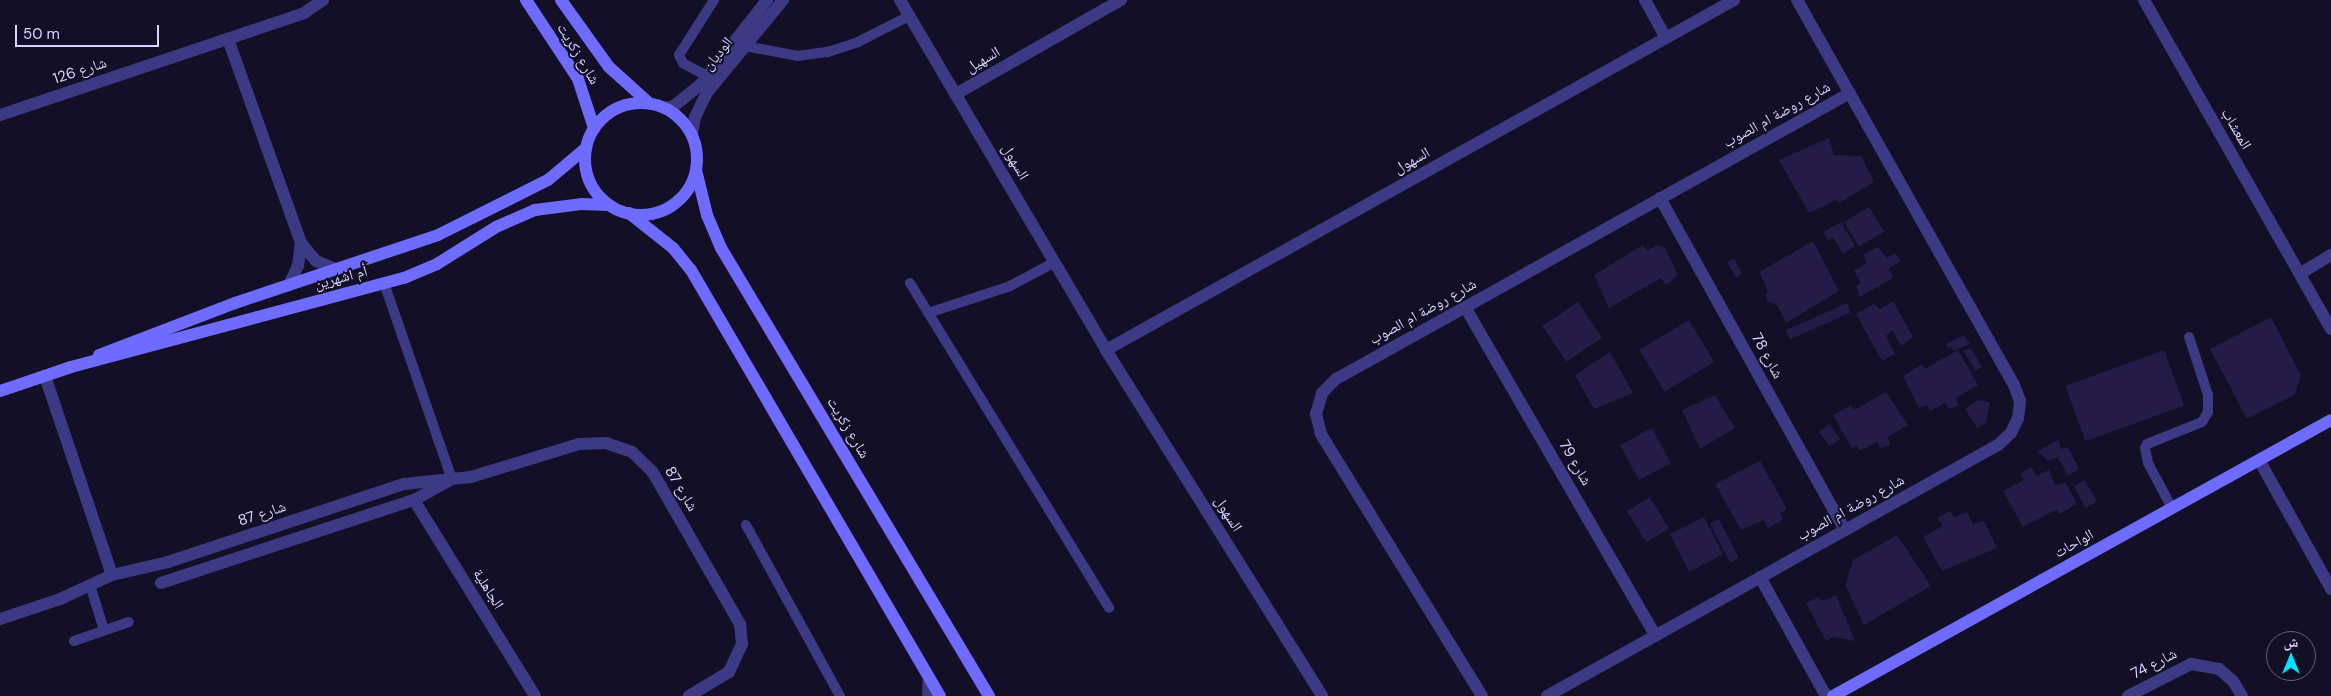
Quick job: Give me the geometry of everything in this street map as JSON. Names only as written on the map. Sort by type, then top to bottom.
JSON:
[{"type":"street","name":"شارع 126","points":[[0,115],[304,13],[323,0]]},
{"type":"street","name":"شارع زكريت","points":[[526,0],[578,79],[594,128]]},
{"type":"street","name":"شارع زكريت","points":[[561,0],[609,67],[648,103]]},
{"type":"street","name":"الوديان","points":[[665,108],[684,100],[707,76],[767,0]]},
{"type":"street","name":"الوديان","points":[[692,134],[695,117],[706,94],[782,0]]},
{"type":"street","name":"السهيل","points":[[900,0],[956,94],[1122,0]]},
{"type":"street","points":[[1646,0],[1666,38]]},
{"type":"street","name":"السهول","points":[[1106,350],[1734,0]]},
{"type":"street","name":"شارع روضة ام الصوب","points":[[1547,696],[1998,445],[2011,433],[2020,410],[2014,384],[1797,0]]},
{"type":"street","name":"المعشاب","points":[[2144,0],[2331,330]]},
{"type":"street","points":[[228,39],[301,243],[316,261],[336,269]]},
{"type":"street","name":"شارع روضة ام الصوب","points":[[1482,696],[1321,434],[1316,414],[1322,393],[1336,379],[1850,93]]},
{"type":"street","name":"السهول","points":[[956,94],[1106,350],[1322,696]]},
{"type":"street","points":[[648,103],[665,108],[676,115],[692,134],[696,152],[696,170],[683,196],[672,205],[644,214],[630,213],[609,205],[589,180],[586,148],[594,128],[618,108],[648,103]]},
{"type":"street","name":"أم اشهرين","points":[[0,391],[71,367],[152,333],[288,285],[404,248],[488,212],[548,180],[586,148]]},
{"type":"street","name":"شارع زكريت","points":[[696,170],[707,216],[721,248],[989,696]]},
{"type":"street","name":"شارع 78","points":[[1660,198],[1845,530]]},
{"type":"street","name":"أم اشهرين","points":[[71,367],[384,284],[437,264],[496,227],[535,210],[581,204],[609,205]]},
{"type":"street","points":[[488,212],[496,227]]},
{"type":"street","points":[[630,213],[673,248],[691,270],[940,696]]},
{"type":"street","points":[[288,285],[298,266],[301,243]]},
{"type":"street","points":[[2300,273],[2331,255]]},
{"type":"street","name":"شارع 79","points":[[1465,307],[1656,636]]},
{"type":"street","points":[[45,376],[112,574]]},
{"type":"street","name":"الواحات","points":[[1833,696],[2331,420]]},
{"type":"street","name":"شارع 87","points":[[0,619],[60,599],[112,574],[168,562],[404,484],[490,473],[592,442],[619,446],[642,460],[652,471],[740,624],[742,644],[728,672],[689,696]]},
{"type":"street","points":[[2259,460],[2331,589]]},
{"type":"street","name":"شارع 87","points":[[161,583],[414,500],[452,479]]},
{"type":"street","name":"الجاهلية","points":[[414,500],[535,696]]},
{"type":"street","points":[[1760,577],[1826,696]]},
{"type":"street","name":"شارع 74","points":[[2128,696],[2191,664],[2218,669],[2233,681],[2242,696]]},
{"type":"street","points":[[928,696],[929,678]]},
{"type":"lane","points":[[707,76],[684,63],[679,55],[714,0]]},
{"type":"lane","points":[[745,46],[798,56],[828,52],[858,42],[909,16]]},
{"type":"lane","points":[[928,313],[1010,286],[1055,262]]},
{"type":"lane","points":[[384,284],[452,479]]},
{"type":"lane","points":[[910,284],[1109,608]]},
{"type":"lane","points":[[2172,508],[2148,463],[2145,448],[2147,444],[2202,422],[2208,412],[2208,395],[2188,337]]},
{"type":"lane","points":[[746,525],[840,696]]},
{"type":"lane","points":[[90,585],[104,630]]},
{"type":"lane","points":[[74,641],[129,622]]},
{"type":"building","points":[[1829,138],[1834,155],[1861,156],[1874,182],[1839,203],[1836,200],[1809,213],[1779,160]]},
{"type":"building","points":[[1869,207],[1884,232],[1859,247],[1844,222]]},
{"type":"building","points":[[1841,222],[1855,246],[1843,254],[1833,237],[1828,241],[1823,232]]},
{"type":"building","points":[[1813,241],[1839,291],[1786,323],[1777,305],[1767,301],[1765,295],[1768,291],[1759,272]]},
{"type":"building","points":[[1643,245],[1647,251],[1657,245],[1665,248],[1678,275],[1666,285],[1661,278],[1609,308],[1594,275]]},
{"type":"building","points":[[1878,247],[1887,258],[1895,253],[1901,261],[1889,268],[1893,278],[1860,297],[1856,286],[1861,283],[1854,271],[1867,263],[1863,255]]},
{"type":"building","points":[[1734,258],[1742,274],[1736,278],[1727,262]]},
{"type":"building","points":[[1893,301],[1913,337],[1901,346],[1892,330],[1886,336],[1895,354],[1882,361],[1856,314],[1874,304],[1880,309]]},
{"type":"building","points":[[1578,302],[1602,338],[1566,362],[1542,326]]},
{"type":"building","points":[[1847,303],[1851,312],[1790,339],[1786,330]]},
{"type":"building","points":[[2271,317],[2301,376],[2294,395],[2247,419],[2210,349]]},
{"type":"building","points":[[1689,320],[1714,362],[1665,392],[1639,350]]},
{"type":"building","points":[[1964,335],[1970,344],[1954,351],[1951,347],[1948,348],[1946,344]]},
{"type":"building","points":[[1971,348],[1982,367],[1976,371],[1963,351]]},
{"type":"building","points":[[1958,350],[1978,385],[1956,398],[1959,405],[1949,409],[1946,403],[1930,411],[1927,405],[1919,408],[1903,376],[1922,364],[1925,369]]},
{"type":"building","points":[[2164,350],[2184,405],[2086,441],[2065,386]]},
{"type":"building","points":[[1610,352],[1633,393],[1594,409],[1575,375]]},
{"type":"building","points":[[1886,392],[1908,425],[1887,437],[1891,444],[1880,449],[1877,442],[1859,451],[1857,445],[1852,449],[1833,415],[1851,405],[1854,410]]},
{"type":"building","points":[[1715,395],[1735,428],[1700,449],[1682,410]]},
{"type":"building","points":[[1977,400],[1990,402],[1986,423],[1977,428],[1965,409]]},
{"type":"building","points":[[1830,424],[1840,439],[1829,446],[1819,431]]},
{"type":"building","points":[[1652,428],[1671,463],[1639,480],[1620,445]]},
{"type":"building","points":[[2058,440],[2061,449],[2068,447],[2079,469],[2068,476],[2058,457],[2048,461],[2038,451]]},
{"type":"building","points":[[1760,461],[1787,509],[1780,513],[1783,520],[1768,528],[1764,520],[1741,530],[1715,484]]},
{"type":"building","points":[[2031,467],[2037,476],[2049,470],[2055,485],[2066,483],[2077,504],[2060,514],[2057,509],[2023,527],[2003,491],[2024,480],[2020,474]]},
{"type":"building","points":[[2085,480],[2097,502],[2086,508],[2074,486]]},
{"type":"building","points":[[1650,497],[1669,529],[1646,543],[1627,511]]},
{"type":"building","points":[[1950,511],[1954,517],[1967,512],[1973,524],[1984,521],[1997,548],[1942,571],[1923,537],[1943,526],[1937,518]]},
{"type":"building","points":[[1704,517],[1723,554],[1689,572],[1670,534]]},
{"type":"building","points":[[1719,519],[1739,558],[1730,563],[1710,524]]},
{"type":"building","points":[[1897,535],[1931,586],[1864,625],[1845,585],[1853,560]]},
{"type":"building","points":[[1836,595],[1855,641],[1833,637],[1826,641],[1806,603],[1819,597],[1822,601]]}]
